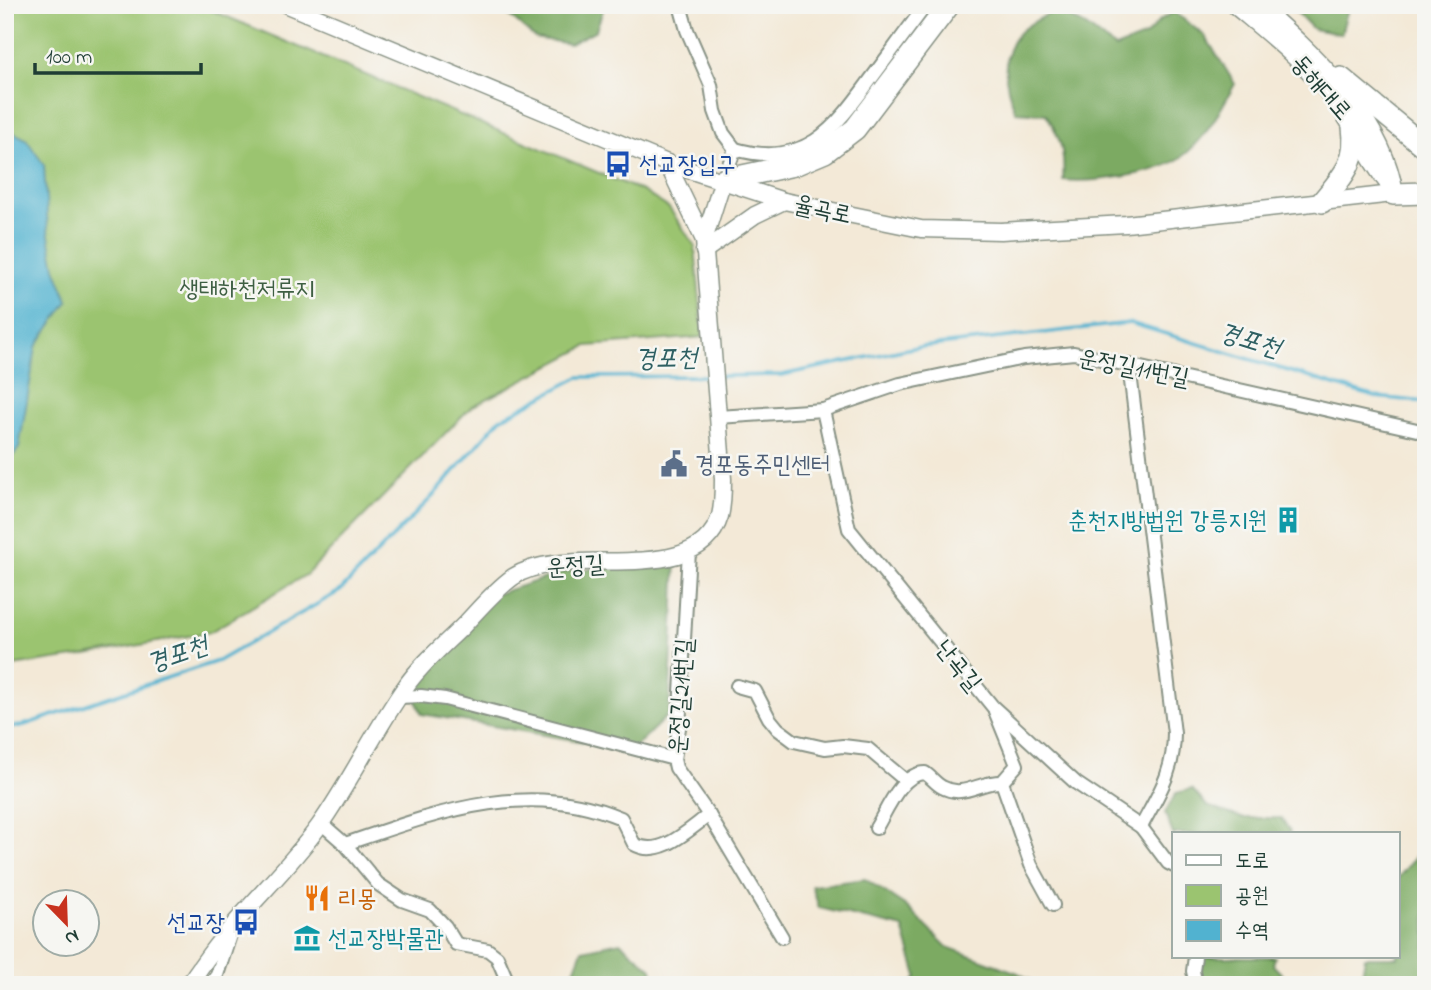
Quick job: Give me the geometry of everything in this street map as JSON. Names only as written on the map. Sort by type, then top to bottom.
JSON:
[{"type":"main road","points":[[723,180],[794,165],[825,152],[855,129],[949,5]]},
{"type":"main road","name":"동해대로","points":[[1238,5],[1330,90],[1353,121],[1392,188]]},
{"type":"main road","name":"동해대로","points":[[1255,5],[1301,47],[1359,115],[1386,161],[1392,188]]},
{"type":"main road","points":[[1301,47],[1426,148]]},
{"type":"main road","points":[[1322,202],[1341,179],[1352,159],[1356,147],[1353,121]]},
{"type":"main road","points":[[1392,188],[1426,193]]},
{"type":"street","name":"율곡로","points":[[287,5],[667,163],[784,201],[921,229],[1001,231],[1126,224],[1322,202],[1392,188]]},
{"type":"street","points":[[680,5],[687,30],[711,85],[715,110],[723,133],[735,149],[756,155],[785,154],[812,143],[841,121],[926,5]]},
{"type":"street","points":[[723,180],[735,149]]},
{"type":"street","points":[[667,163],[704,246],[784,201]]},
{"type":"street","name":"운정길","points":[[188,985],[216,945],[321,823],[407,684],[488,599],[516,575],[543,565],[562,562],[629,562],[671,557],[689,551],[713,531],[720,516],[723,479],[704,246],[723,180]]},
{"type":"street","name":"운정길11번길","points":[[718,413],[823,410],[900,384],[1024,358],[1074,353],[1426,432]]},
{"type":"street","points":[[1129,365],[1174,733],[1174,754],[1168,774],[1142,827]]},
{"type":"street","name":"난곡길","points":[[823,410],[849,529],[993,707],[1076,783],[1142,827],[1172,865]]},
{"type":"street","name":"운정길21번길","points":[[689,551],[680,728],[674,759],[676,768],[709,815],[782,937]]},
{"type":"street","points":[[737,686],[755,691],[769,718],[794,741],[812,747],[856,746],[868,749],[906,781]]},
{"type":"street","points":[[399,697],[445,699],[674,759]]},
{"type":"street","points":[[876,828],[906,781],[919,773],[925,773],[940,787],[956,792],[964,792],[981,783],[1002,782],[1017,765],[993,707]]},
{"type":"street","points":[[1002,782],[1031,866],[1053,905]]},
{"type":"street","points":[[345,844],[471,804],[549,800],[598,810],[621,818],[634,844],[649,849],[669,843],[709,815]]},
{"type":"street","points":[[321,823],[345,844],[377,884],[402,900],[430,910],[445,926],[456,944],[488,950],[498,957],[509,985]]},
{"type":"street","points":[[210,985],[217,975],[232,928]]},
{"type":"street","points":[[1195,958],[1193,971],[1196,985]]},
{"type":"green space","name":"생태하천저류지","points":[[5,5],[199,5],[642,191],[669,208],[695,246],[703,337],[587,346],[471,407],[307,574],[210,632],[5,667]]},
{"type":"green space","points":[[497,5],[604,7],[596,30],[570,44],[535,38]]},
{"type":"green space","points":[[1290,5],[1349,5],[1341,34],[1313,29]]},
{"type":"green space","points":[[1055,10],[1086,26],[1115,48],[1146,36],[1160,20],[1174,12],[1205,36],[1235,84],[1205,134],[1180,158],[1156,169],[1090,180],[1063,180],[1061,146],[1051,123],[1046,114],[1016,112],[1006,72],[1008,52],[1021,30]]},
{"type":"green space","points":[[676,559],[669,714],[632,750],[422,714],[411,689],[493,595],[564,572]]},
{"type":"green space","points":[[1192,789],[1207,806],[1242,818],[1281,818],[1290,832],[1172,832],[1165,813],[1176,793]]},
{"type":"green space","points":[[1426,844],[1426,985],[1360,985],[1365,958],[1400,958],[1400,876]]},
{"type":"green space","points":[[865,879],[906,906],[947,947],[1018,973],[1039,985],[912,985],[917,976],[903,928],[819,908],[812,886]]},
{"type":"green space","points":[[620,942],[652,969],[655,985],[580,985],[574,971],[582,950]]},
{"type":"green space","points":[[1192,958],[1275,958],[1273,965],[1292,985],[1202,985],[1193,972]]},
{"type":"water","points":[[5,128],[26,139],[44,165],[48,230],[55,268],[68,301],[36,347],[19,448],[5,466]]},
{"type":"waterway","name":"경포천","points":[[719,376],[782,375],[912,348],[1130,323],[1375,397],[1426,402]]},
{"type":"waterway","name":"경포천","points":[[5,727],[21,726],[218,661],[340,591],[431,498],[500,419],[579,377],[711,376]]},
{"type":"place","name":"선교장입구","points":[[618,164]]},
{"type":"place","name":"경포동주민센터","points":[[674,464]]},
{"type":"place","name":"춘천지방법원 강릉지원","points":[[1288,520]]},
{"type":"place","name":"리몽","points":[[317,898]]},
{"type":"place","name":"선교장","points":[[246,922]]},
{"type":"place","name":"선교장박물관","points":[[307,938]]}]
